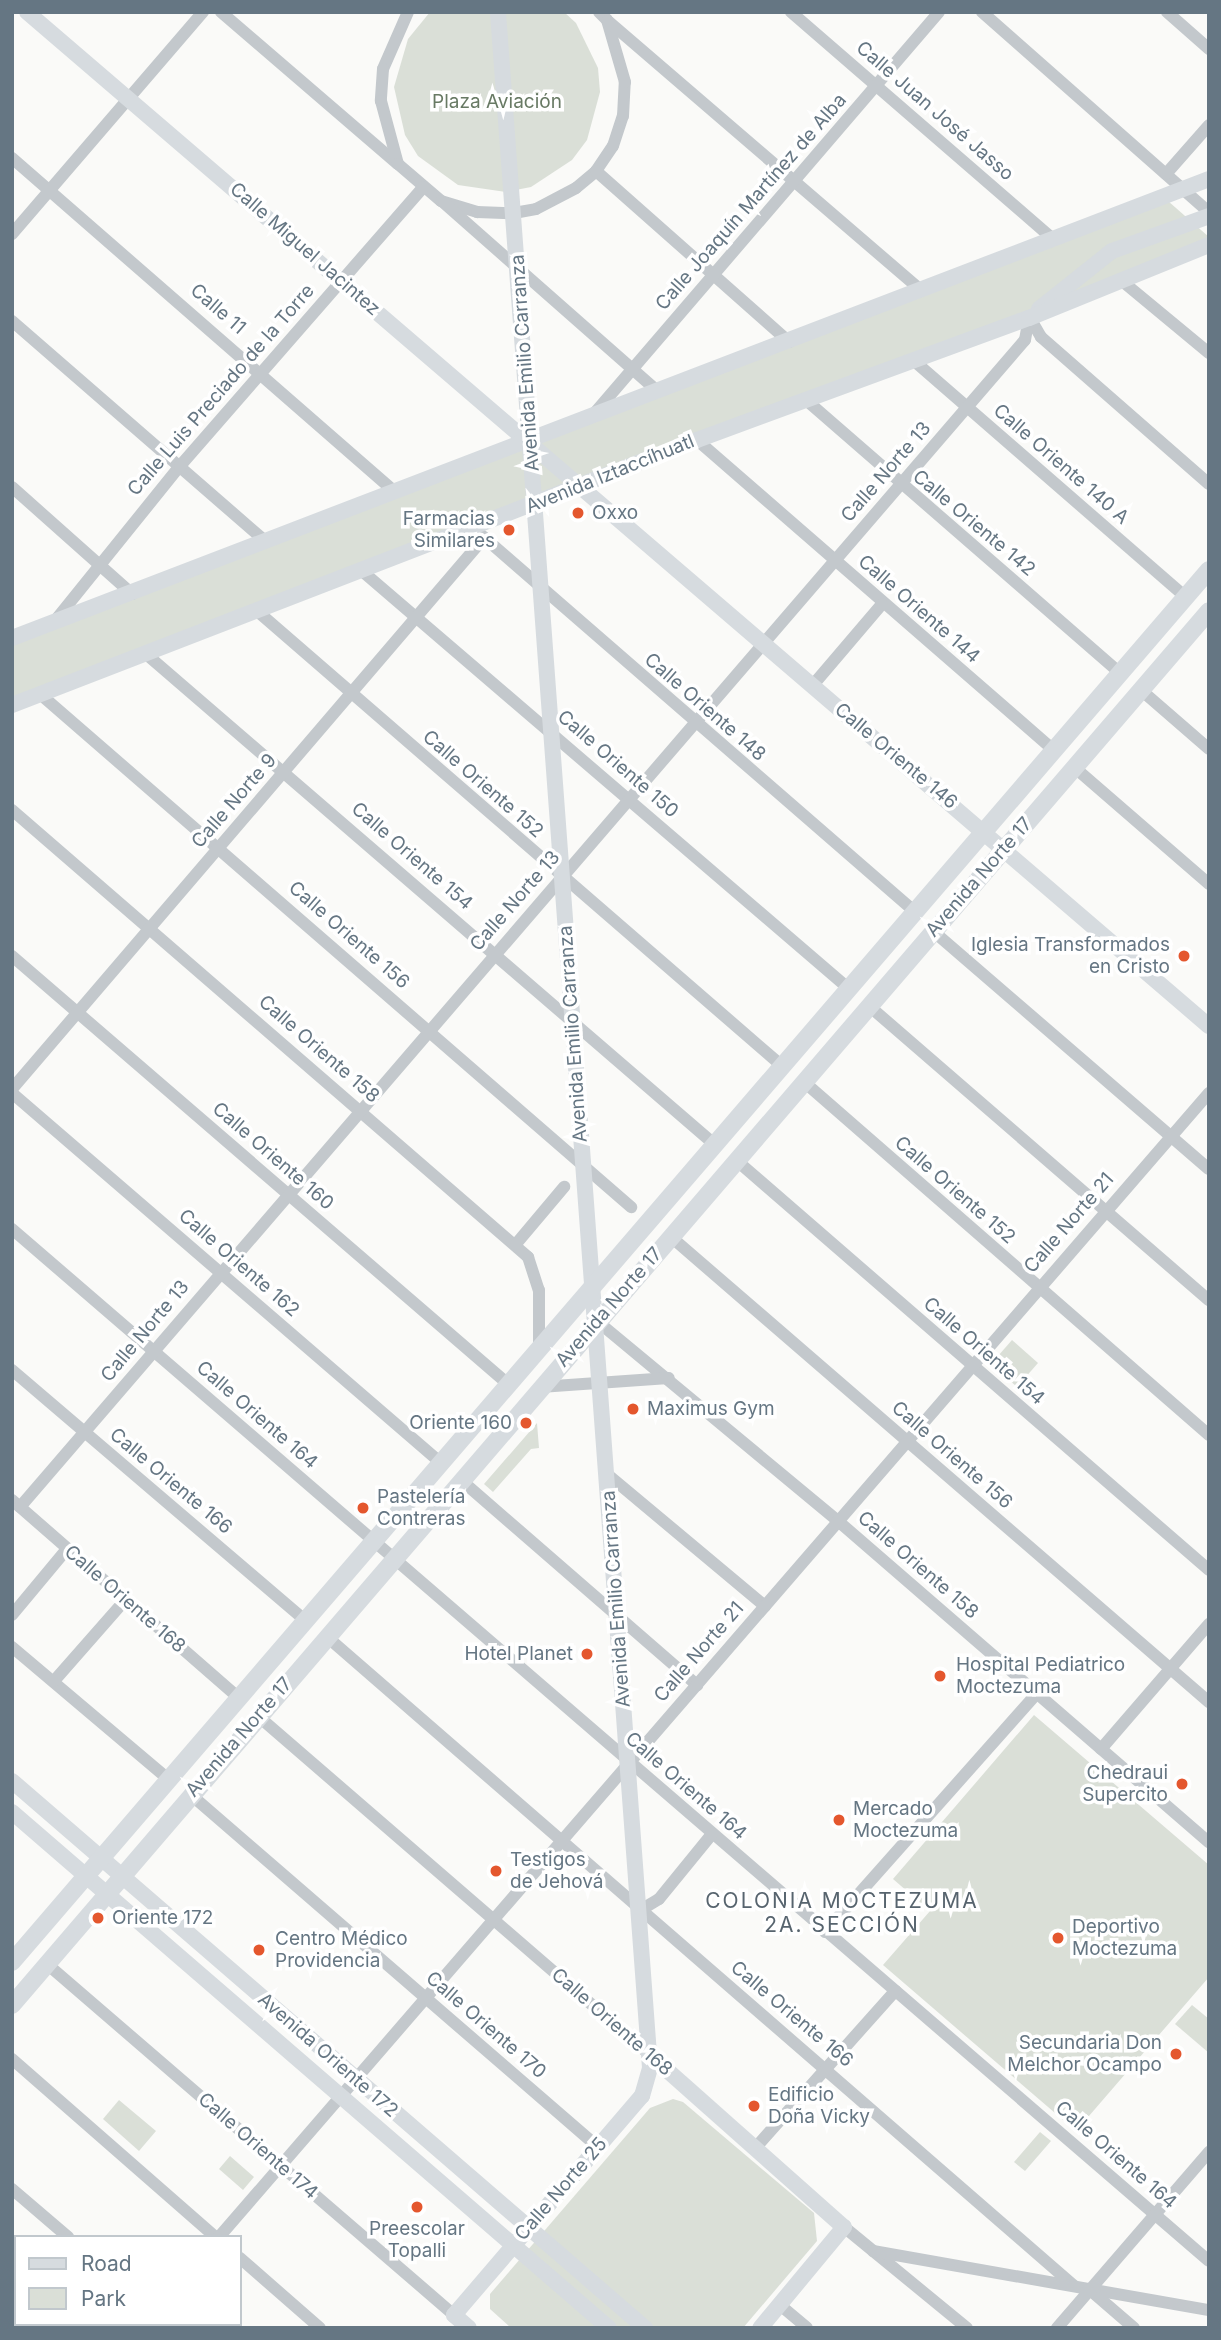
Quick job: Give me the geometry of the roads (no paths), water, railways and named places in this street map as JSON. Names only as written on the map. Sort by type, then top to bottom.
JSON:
[{"type":"main road","name":"Avenida Norte 17","points":[[16,1949],[85,1875],[1209,570]]},
{"type":"main road","name":"Avenida Norte 17","points":[[12,2006],[190,1794],[1208,613]]},
{"type":"street","name":"Calle Miguel Jacintez","points":[[27,12],[583,486]]},
{"type":"street","points":[[12,234],[204,12]]},
{"type":"street","points":[[220,12],[657,391]]},
{"type":"street","points":[[398,164],[381,102],[382,80],[393,38],[408,12]]},
{"type":"street","name":"Avenida Emilio Carranza","points":[[498,12],[650,2055]]},
{"type":"street","name":"Calle Juan José Jasso","points":[[791,12],[1053,239]]},
{"type":"street","name":"Calle Joaquín Martínez de Alba","points":[[591,418],[939,12]]},
{"type":"street","points":[[982,12],[1209,214],[1112,251],[1029,318],[1041,337],[1209,484]]},
{"type":"street","points":[[1167,12],[1209,49]]},
{"type":"street","points":[[441,201],[477,212],[514,214],[557,200],[596,171],[613,146],[623,116],[625,82],[603,16]]},
{"type":"street","points":[[603,16],[921,290]]},
{"type":"street","points":[[1166,174],[1209,125]]},
{"type":"street","name":"Calle 11","points":[[12,158],[261,372],[395,492]]},
{"type":"street","points":[[596,171],[789,342]]},
{"type":"street","points":[[12,638],[1209,179]]},
{"type":"street","name":"Calle Luis Preciado de la Torre","points":[[54,623],[99,563],[180,466],[423,187]]},
{"type":"street","name":"Avenida Iztaccíhuatl","points":[[12,705],[256,610],[362,571],[479,533],[536,504],[697,440],[1029,318],[1209,245]]},
{"type":"street","points":[[1122,281],[1209,353]]},
{"type":"street","name":"Calle Norte 13","points":[[16,1504],[154,1352],[219,1272],[1025,340],[1029,318]]},
{"type":"street","points":[[12,321],[266,542]]},
{"type":"street","name":"Calle Oriente 140 A","points":[[913,360],[1186,597]]},
{"type":"street","name":"Calle Oriente 142","points":[[806,400],[900,486],[1120,673]]},
{"type":"street","name":"Calle Oriente 144","points":[[697,440],[882,604],[1054,750]]},
{"type":"street","name":"Calle Oriente 146","points":[[583,486],[1209,1026]]},
{"type":"street","points":[[12,487],[132,594]]},
{"type":"street","name":"Calle Oriente 148","points":[[479,533],[543,592],[914,911]]},
{"type":"street","name":"Calle Norte 9","points":[[12,1091],[149,928],[417,619],[479,533]]},
{"type":"street","name":"Calle Oriente 150","points":[[362,571],[848,988]]},
{"type":"street","points":[[813,685],[882,604]]},
{"type":"street","name":"Calle Oriente 152","points":[[256,610],[561,878],[782,1066]]},
{"type":"street","name":"Calle Oriente 154","points":[[145,654],[496,953],[714,1144]]},
{"type":"street","points":[[1141,690],[1209,749]]},
{"type":"street","name":"Calle Oriente 156","points":[[40,694],[429,1029],[631,1208]]},
{"type":"street","points":[[1074,767],[1209,884]]},
{"type":"street","name":"Calle Oriente 158","points":[[12,810],[516,1244],[536,1273],[539,1348]]},
{"type":"street","points":[[933,930],[1209,1169]]},
{"type":"street","name":"Calle Oriente 160","points":[[12,956],[508,1384]]},
{"type":"street","points":[[868,1005],[1209,1300]]},
{"type":"street","name":"Calle Oriente 152","points":[[803,1081],[1038,1289],[1209,1435]]},
{"type":"street","name":"Calle Oriente 162","points":[[12,1091],[440,1462]]},
{"type":"street","name":"Calle Norte 21","points":[[219,2235],[358,2080],[628,1762],[1209,1093]]},
{"type":"street","name":"Calle Oriente 154","points":[[736,1160],[1209,1570]]},
{"type":"street","points":[[516,1244],[564,1187]]},
{"type":"street","name":"Calle Oriente 164","points":[[12,1229],[1209,2261]]},
{"type":"street","name":"Calle Oriente 156","points":[[670,1236],[1209,1703]]},
{"type":"street","name":"Calle Oriente 158","points":[[597,1321],[669,1378],[838,1521],[1209,1842]]},
{"type":"street","name":"Calle Oriente 166","points":[[12,1370],[304,1620]]},
{"type":"street","points":[[540,1387],[669,1378]]},
{"type":"street","points":[[607,1474],[765,1606]]},
{"type":"street","points":[[461,1480],[618,1620],[697,1685]]},
{"type":"street","name":"Calle Oriente 168","points":[[16,1504],[238,1697]]},
{"type":"street","points":[[12,1615],[67,1549]]},
{"type":"street","points":[[54,1681],[126,1599]]},
{"type":"street","points":[[1101,1749],[1209,1624]]},
{"type":"street","name":"Calle Oriente 166","points":[[326,1636],[1073,2286]]},
{"type":"street","points":[[12,1647],[167,1778]]},
{"type":"street","points":[[825,1932],[1036,1694]]},
{"type":"street","name":"Calle Oriente 168","points":[[258,1716],[757,2146],[844,2227],[967,2328]]},
{"type":"street","name":"Avenida Oriente 172","points":[[12,1781],[645,2328]]},
{"type":"street","name":"Calle Oriente 170","points":[[190,1794],[598,2147]]},
{"type":"street","name":"Avenida Oriente 172","points":[[12,1812],[609,2328]]},
{"type":"street","points":[[639,1910],[659,1899],[712,1834]]},
{"type":"street","name":"Calle Oriente 174","points":[[47,1964],[470,2328]]},
{"type":"street","points":[[757,2146],[895,1991]]},
{"type":"street","name":"Calle Norte 25","points":[[454,2315],[642,2096],[650,2055]]},
{"type":"street","points":[[12,2059],[215,2235]]},
{"type":"street","points":[[1057,2328],[1209,2152]]},
{"type":"street","points":[[12,2189],[66,2235]]},
{"type":"street","points":[[760,2328],[844,2227]]},
{"type":"street","points":[[873,2251],[1209,2310]]},
{"type":"street","points":[[242,2260],[320,2328]]},
{"type":"street","points":[[1090,2289],[1134,2328]]},
{"type":"street","points":[[779,2305],[807,2328]]},
{"type":"place","name":"Oxxo","points":[[578,513]]},
{"type":"place","name":"Farmacias Similares","points":[[509,530]]},
{"type":"place","name":"Iglesia Transformados en Cristo","points":[[1184,956]]},
{"type":"place","name":"Maximus Gym","points":[[633,1409]]},
{"type":"place","name":"Oriente 160","points":[[526,1423]]},
{"type":"place","name":"Pastelería Contreras","points":[[363,1508]]},
{"type":"place","name":"Hotel Planet","points":[[587,1654]]},
{"type":"place","name":"Hospital Pediatrico Moctezuma","points":[[940,1676]]},
{"type":"place","name":"Chedraui Supercito","points":[[1182,1784]]},
{"type":"place","name":"Mercado Moctezuma","points":[[839,1820]]},
{"type":"place","name":"Testigos de Jehová","points":[[496,1871]]},
{"type":"place","name":"Oriente 172","points":[[98,1918]]},
{"type":"place","name":"Deportivo Moctezuma","points":[[1058,1938]]},
{"type":"place","name":"Centro Médico Providencia","points":[[259,1950]]},
{"type":"place","name":"Secundaria Don Melchor Ocampo","points":[[1176,2054]]},
{"type":"place","name":"Edificio Doña Vicky","points":[[754,2106]]},
{"type":"place","name":"Preescolar Topalli","points":[[417,2207]]},
{"type":"district","name":"COLONIA MOCTEZUMA 2A. SECCIÓN","points":[[842,1913]]},
{"type":"park label","name":"Plaza Aviación","points":[[497,102]]}]
